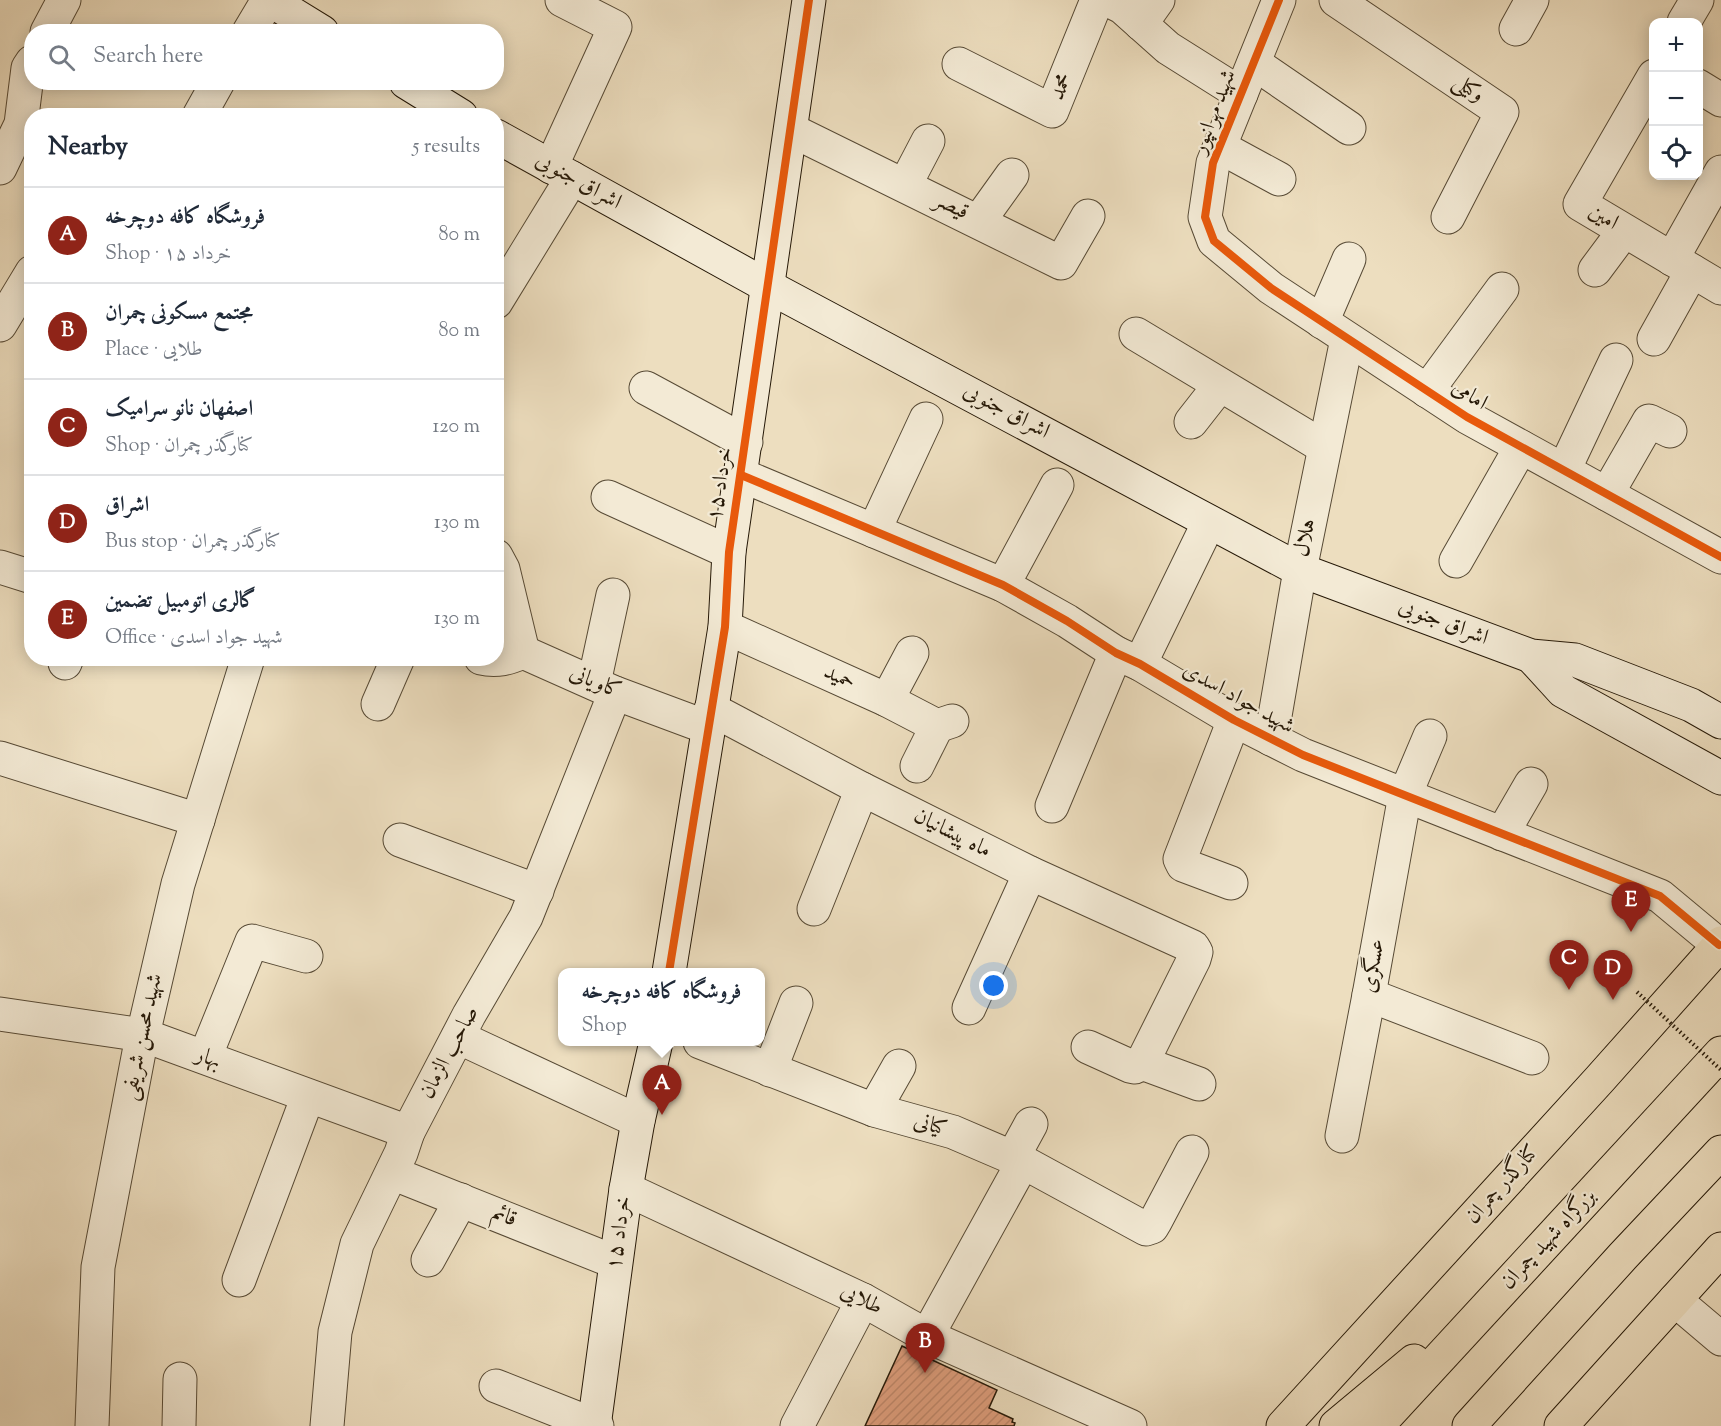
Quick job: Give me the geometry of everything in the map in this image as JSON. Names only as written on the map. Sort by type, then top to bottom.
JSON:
[{"type":"main road","name":"کنارگذر چمران","points":[[1283,1426],[1591,1089],[1720,944]]},
{"type":"main road","name":"بزرگراه شهید چمران","points":[[1377,1426],[1721,1053]]},
{"type":"main road","points":[[1469,1426],[1721,1152]]},
{"type":"main road","points":[[1561,1426],[1721,1248]]},
{"type":"main road","points":[[1336,1426],[1515,1277]]},
{"type":"street","points":[[51,24],[64,0]]},
{"type":"street","points":[[254,24],[269,0],[309,24]]},
{"type":"street","points":[[504,286],[562,173],[615,27],[562,0]]},
{"type":"street","name":"۱۵ خرداد","points":[[670,968],[725,627],[729,552],[809,0]]},
{"type":"street","name":"محمد","points":[[959,64],[1052,111],[1097,0]]},
{"type":"street","name":"شهید مهرانپور","points":[[1108,0],[1122,7],[1149,12],[1168,48],[1241,94]]},
{"type":"street","name":"شهید مهرانپور","points":[[1214,241],[1205,217],[1214,163],[1279,0]]},
{"type":"street","name":"وکیلی","points":[[1336,0],[1377,12],[1502,112],[1448,217]]},
{"type":"street","points":[[1516,29],[1532,0]]},
{"type":"street","points":[[1686,18],[1697,0]]},
{"type":"street","points":[[1703,0],[1721,14]]},
{"type":"street","points":[[1254,63],[1349,128]]},
{"type":"street","name":"امین","points":[[1649,83],[1580,204],[1721,288]]},
{"type":"street","points":[[1703,89],[1721,100]]},
{"type":"street","points":[[27,90],[27,108]]},
{"type":"street","points":[[204,108],[214,90]]},
{"type":"street","points":[[417,90],[442,108]]},
{"type":"street","name":"قیصر","points":[[791,130],[1061,263],[1088,216]]},
{"type":"street","points":[[0,168],[24,134]]},
{"type":"street","name":"اشراق جنوبی","points":[[504,140],[769,288],[1300,570],[1531,656],[1575,660],[1691,705],[1721,722]]},
{"type":"street","points":[[905,185],[928,141]]},
{"type":"street","points":[[1220,147],[1279,178]]},
{"type":"street","points":[[1654,339],[1721,172]]},
{"type":"street","points":[[979,221],[1011,175]]},
{"type":"street","points":[[1595,270],[1624,231]]},
{"type":"street","name":"امامی","points":[[1214,241],[1271,288],[1467,417],[1721,557]]},
{"type":"street","name":"هلال","points":[[1271,739],[1324,447],[1334,330],[1349,259]]},
{"type":"street","points":[[0,325],[24,285]]},
{"type":"street","points":[[1427,391],[1502,289]]},
{"type":"street","points":[[1136,334],[1324,447]]},
{"type":"street","points":[[1564,470],[1616,360]]},
{"type":"street","points":[[1191,422],[1220,385]]},
{"type":"street","points":[[646,388],[746,442]]},
{"type":"street","points":[[874,531],[926,419]]},
{"type":"street","points":[[1607,494],[1649,421],[1670,431]]},
{"type":"street","points":[[1456,561],[1521,447]]},
{"type":"street","name":"شهید جواد اسدی","points":[[741,475],[1003,585],[1234,720],[1303,755],[1660,896],[1720,944]]},
{"type":"street","points":[[1003,585],[1057,485]]},
{"type":"street","points":[[608,497],[729,552]]},
{"type":"street","points":[[1052,806],[1128,659],[1209,522]]},
{"type":"street","points":[[0,567],[24,574]]},
{"type":"street","points":[[504,573],[523,652],[504,659]]},
{"type":"street","name":"صاحب الزمان","points":[[327,1426],[335,1332],[357,1244],[392,1173],[408,1132],[458,1037],[526,917],[537,891],[604,688],[613,595]]},
{"type":"street","name":"حمید","points":[[725,627],[887,700],[945,723],[917,765]]},
{"type":"street","name":"کاویانی","points":[[523,652],[604,688],[710,718]]},
{"type":"street","points":[[887,700],[912,653]]},
{"type":"street","name":"اشراق جنوبی","points":[[1531,656],[1563,691],[1721,778]]},
{"type":"street","name":"شهید محسن شریفی","points":[[92,1426],[98,1267],[143,1035],[178,884],[246,666]]},
{"type":"street","points":[[378,704],[395,666]]},
{"type":"street","name":"ماه پیشانیان","points":[[710,718],[862,789],[1030,873],[1193,947],[1196,952],[1142,1063]]},
{"type":"street","points":[[1230,883],[1183,866],[1180,859],[1234,720]]},
{"type":"street","name":"عسگری","points":[[1342,1136],[1405,795],[1430,736]]},
{"type":"street","points":[[0,758],[198,820]]},
{"type":"street","points":[[1502,834],[1531,784]]},
{"type":"street","points":[[814,909],[862,789]]},
{"type":"street","points":[[400,840],[537,891]]},
{"type":"street","points":[[969,1008],[1030,873]]},
{"type":"street","points":[[205,1058],[252,941],[306,956]]},
{"type":"street","points":[[1369,996],[1532,1058]]},
{"type":"street","points":[[770,1070],[796,1003]]},
{"type":"street","name":"بهار","points":[[0,1014],[143,1035],[408,1132]]},
{"type":"street","points":[[458,1037],[638,1121]]},
{"type":"street","name":"۱۵ خرداد","points":[[595,1426],[626,1189],[655,1046]]},
{"type":"street","name":"کیانی","points":[[712,1046],[874,1110],[953,1132],[1018,1160],[1146,1229],[1152,1227],[1192,1152]]},
{"type":"street","points":[[1088,1047],[1135,1068],[1142,1063],[1199,1084]]},
{"type":"street","points":[[874,1110],[899,1066]]},
{"type":"street","points":[[239,1280],[308,1096]]},
{"type":"street","points":[[927,1336],[1018,1160],[1031,1124]]},
{"type":"street","name":"قائم","points":[[392,1173],[615,1263]]},
{"type":"street","name":"طلایی","points":[[626,1189],[863,1300],[927,1336],[1130,1426]]},
{"type":"street","points":[[428,1260],[461,1200]]},
{"type":"street","points":[[797,1426],[863,1300]]},
{"type":"street","points":[[1675,1300],[1721,1339]]},
{"type":"street","points":[[179,1426],[180,1379]]},
{"type":"street","points":[[496,1386],[595,1426]]},
{"type":"path","points":[[1637,992],[1721,1070]]},
{"type":"building","points":[[902,1346],[997,1390],[989,1408],[1013,1419],[1014,1426],[865,1426]]},
{"type":"cycle path","points":[[670,968],[725,627],[729,552],[809,0]]},
{"type":"cycle path","points":[[1279,0],[1213,163],[1205,217],[1214,241],[1271,288],[1467,417],[1721,557]]},
{"type":"cycle path","points":[[741,475],[1003,585],[1234,720],[1303,755],[1660,896],[1719,945]]},
{"type":"place","name":"گالری اتومبیل تضمین","points":[[1631,932]]},
{"type":"place","name":"اصفهان نانو سرامیک","points":[[1569,990]]},
{"type":"place","name":"اشراق","points":[[1613,1000]]},
{"type":"place","name":"فروشگاه کافه دوچرخه","points":[[662,1115]]},
{"type":"place","name":"مجتمع مسکونی چمران","points":[[925,1373]]}]
